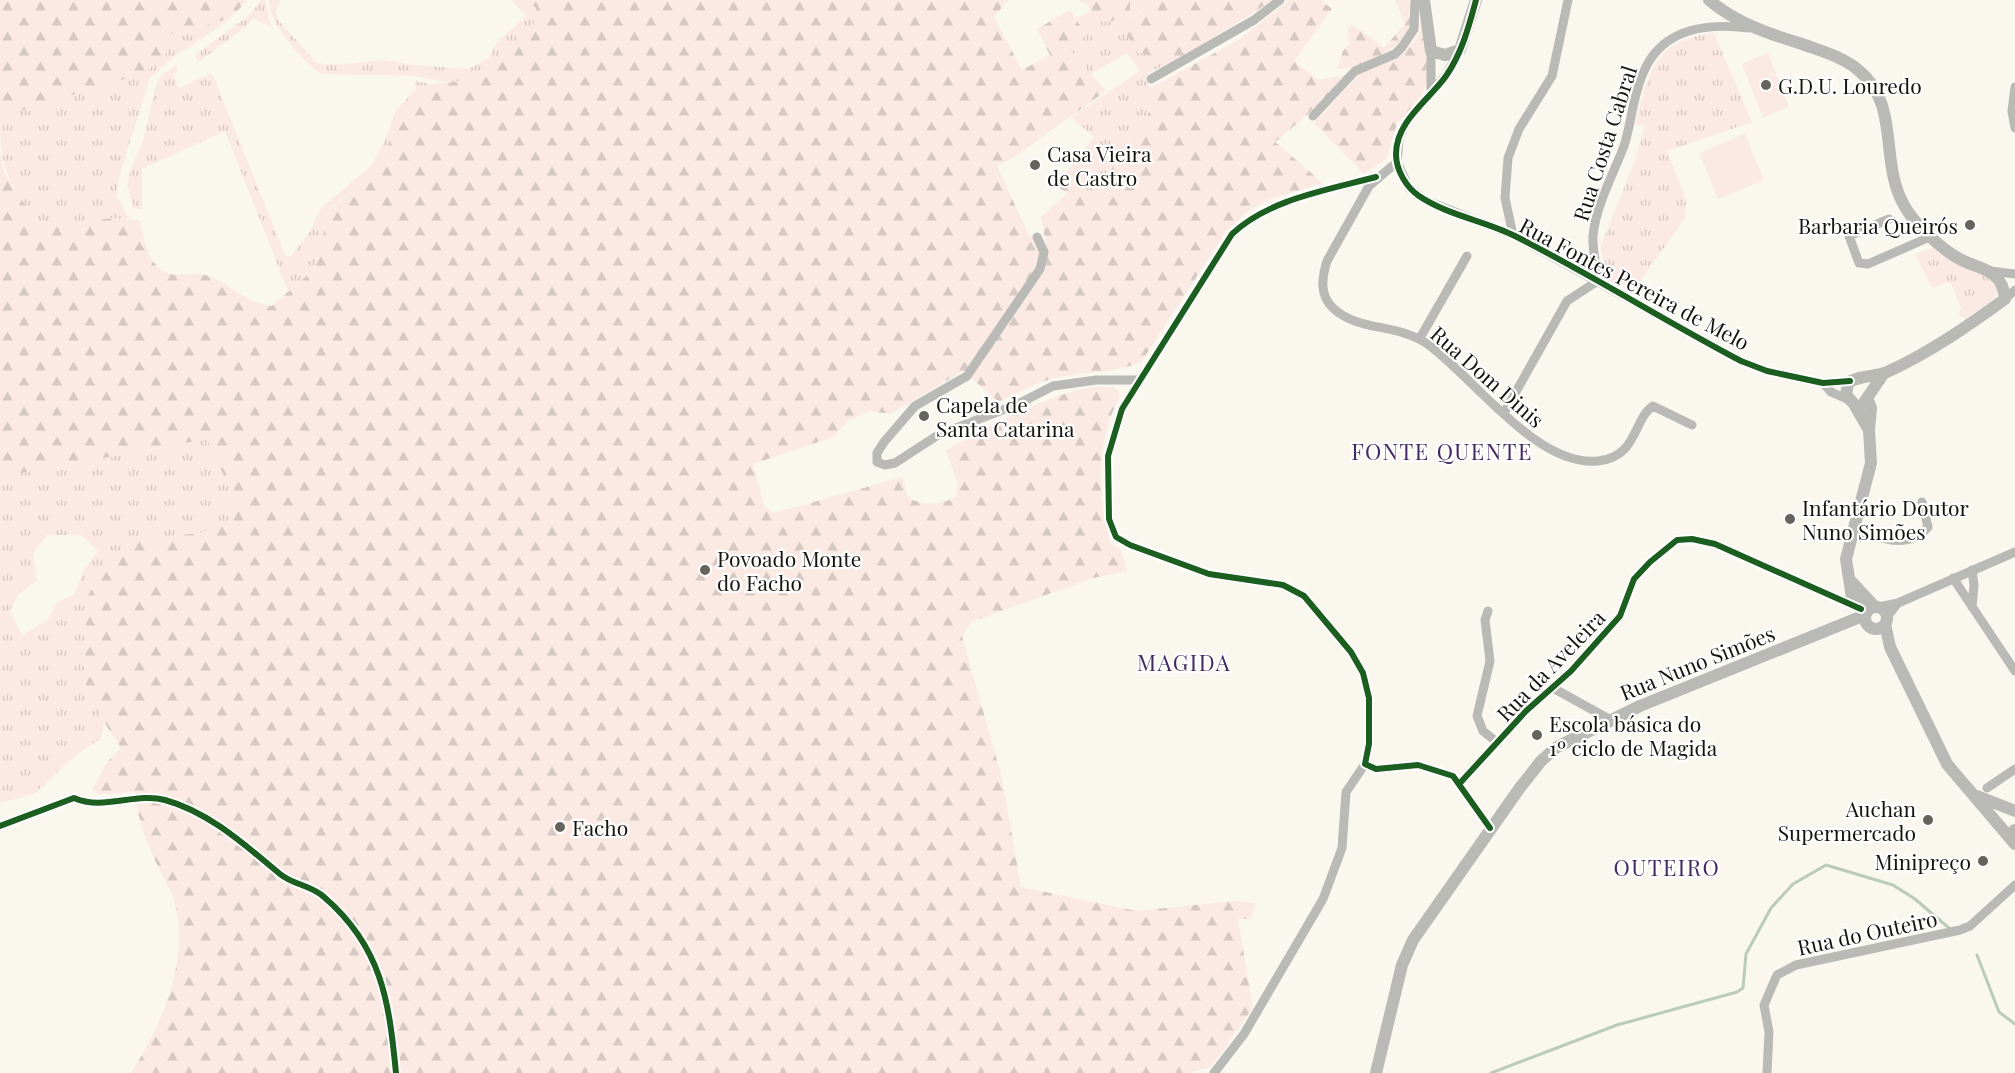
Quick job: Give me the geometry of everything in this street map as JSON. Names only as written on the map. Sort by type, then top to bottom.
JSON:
[{"type":"main road","points":[[2015,831],[2015,843]]},
{"type":"street","points":[[1151,79],[1245,25],[1281,0]]},
{"type":"street","points":[[1313,116],[1355,71],[1395,54],[1402,47],[1414,29],[1415,0]]},
{"type":"street","points":[[1424,0],[1431,51],[1431,92]]},
{"type":"street","points":[[1397,162],[1397,146],[1403,129],[1446,75],[1460,50],[1476,0]]},
{"type":"street","points":[[1513,235],[1505,198],[1508,158],[1520,129],[1552,76],[1568,0]]},
{"type":"street","points":[[1709,0],[1754,28],[1850,63],[1876,87],[1886,114],[1891,167],[1897,192],[1914,220],[1953,255],[1990,271],[1999,278],[2005,299]]},
{"type":"street","name":"Rua Costa Cabral","points":[[1596,282],[1593,248],[1597,213],[1627,136],[1640,82],[1650,59],[1668,40],[1690,30],[1712,26],[1754,28]]},
{"type":"street","points":[[1431,51],[1445,55],[1460,50]]},
{"type":"street","points":[[2015,87],[2012,111],[2015,128]]},
{"type":"street","name":"Rua Fontes Pereira de Melo","points":[[1397,162],[1402,178],[1417,195],[1513,235],[1742,361],[1767,371],[1822,383],[1856,380],[1884,374],[1940,343],[2015,290]]},
{"type":"street","name":"Rua Dom Dinis","points":[[1397,162],[1376,177],[1328,261],[1323,274],[1324,295],[1333,309],[1352,321],[1401,330],[1420,338],[1465,375],[1527,436],[1539,444],[1578,460],[1611,458],[1621,452],[1631,441],[1653,406],[1692,425]]},
{"type":"street","points":[[1214,1073],[1244,1034],[1323,899],[1342,848],[1347,792],[1365,764],[1369,744],[1368,690],[1363,673],[1344,644],[1304,596],[1283,585],[1209,574],[1130,545],[1116,537],[1107,495],[1108,456],[1116,423],[1139,380],[1222,247],[1243,223],[1272,208],[1376,177]]},
{"type":"street","points":[[1889,219],[1850,236],[1859,263],[1868,264],[1932,236]]},
{"type":"street","points":[[1037,237],[1044,252],[1040,269],[967,376],[915,406],[884,442],[877,453],[877,462],[885,465],[896,463],[938,435],[1018,404],[1053,386],[1096,380],[1139,380]]},
{"type":"street","points":[[1420,338],[1467,256]]},
{"type":"street","points":[[1990,271],[2015,274]]},
{"type":"street","points":[[1504,413],[1567,301],[1596,282]]},
{"type":"street","name":"Rua Fontes Pereira de Melo","points":[[1870,397],[1884,374]]},
{"type":"street","points":[[1870,397],[1863,404],[1851,402],[1845,391],[1856,380],[1870,386],[1871,408],[1869,430],[1871,463],[1845,559],[1849,579],[1890,647],[1942,756],[2015,843]]},
{"type":"street","name":"Rua Fontes Pereira de Melo","points":[[1822,383],[1831,392],[1851,402],[1869,430]]},
{"type":"street","points":[[1853,529],[1891,541],[1903,540],[1928,527],[1922,502]]},
{"type":"street","name":"Rua da Aveleira","points":[[1460,783],[1526,711],[1553,688],[1620,616],[1634,579],[1677,540],[1692,539],[1715,544],[1870,614]]},
{"type":"street","points":[[1844,623],[1898,603],[2015,552]]},
{"type":"street","points":[[1972,570],[1974,585],[1972,607]]},
{"type":"street","points":[[1953,578],[2015,671]]},
{"type":"street","points":[[1849,579],[1870,614]]},
{"type":"street","points":[[1488,611],[1485,620],[1490,660],[1477,716],[1483,731],[1498,743]]},
{"type":"street","name":"Rua Nuno Simões","points":[[1376,1073],[1407,952],[1490,828],[1549,753],[1609,719],[1870,614]]},
{"type":"street","points":[[1553,688],[1609,719]]},
{"type":"street","points":[[1365,764],[1376,769],[1418,765],[1453,776],[1490,828]]},
{"type":"street","points":[[1987,788],[2015,769]]},
{"type":"street","points":[[1972,794],[2015,812]]},
{"type":"street","points":[[0,826],[74,798],[114,802],[158,798],[178,804],[209,820],[239,839],[284,878],[307,886],[324,897],[357,934],[371,953],[385,996],[396,1055],[396,1073]]},
{"type":"street","name":"Rua do Outeiro","points":[[1767,1073],[1769,1032],[1764,1005],[1773,981],[1783,970],[1796,965],[1971,926],[2015,885]]},
{"type":"green space","points":[[0,0],[247,0],[229,17],[169,35],[165,56],[144,73],[7,115],[0,122]]},
{"type":"green space","points":[[261,0],[265,0],[271,27],[253,18],[247,26],[198,62],[195,55],[250,15]]},
{"type":"green space","points":[[269,0],[281,0],[276,11],[277,19],[317,63],[334,65],[385,60],[413,65],[469,69],[489,58],[497,42],[526,16],[512,0],[526,0],[536,8],[536,21],[494,65],[476,76],[453,83],[414,76],[322,74],[288,42],[274,19]]},
{"type":"green space","points":[[526,0],[1008,0],[994,17],[1022,70],[1050,55],[1037,29],[1070,10],[1085,33],[1082,41],[1069,49],[1106,91],[1013,158],[997,166],[1028,233],[1048,256],[1041,217],[1067,193],[1055,185],[1071,167],[1082,180],[1089,198],[1109,195],[1112,183],[1104,168],[1133,161],[1138,150],[1128,141],[1148,114],[1154,94],[1150,88],[1237,41],[1289,0],[1321,0],[1332,9],[1294,61],[1318,80],[1346,75],[1306,116],[1275,142],[1323,183],[1271,199],[1251,209],[1226,231],[1142,361],[1112,370],[1052,379],[1029,387],[999,402],[963,371],[890,414],[871,411],[849,420],[833,437],[753,464],[764,506],[774,513],[903,477],[907,496],[913,500],[925,503],[944,502],[956,497],[958,484],[946,450],[1005,419],[1056,397],[1100,387],[1117,389],[1120,396],[1106,432],[1102,450],[1101,486],[1110,543],[1121,550],[1127,571],[1093,578],[971,622],[962,636],[1002,778],[1021,887],[1137,911],[1234,901],[1256,903],[1251,919],[1238,919],[1253,1008],[1211,1067],[1187,1073],[131,1073],[153,1035],[170,992],[176,970],[179,925],[173,896],[144,832],[135,792],[98,794],[92,790],[107,762],[121,748],[104,722],[84,681],[87,597],[108,563],[131,540],[201,533],[230,520],[229,487],[207,439],[0,477],[0,153],[4,172],[38,225],[114,218],[140,221],[151,257],[154,263],[164,271],[176,275],[206,275],[255,302],[272,306],[313,270],[324,246],[323,224],[332,208],[375,174],[408,105],[432,84],[468,78],[492,65],[536,21],[536,8]]},
{"type":"green space","points":[[1078,0],[1130,0],[1130,12],[1110,22],[1093,21],[1088,5]]},
{"type":"green space","points":[[1130,0],[1147,0],[1137,15],[1121,24],[1164,59],[1179,59],[1148,73],[1145,80],[1154,94],[1148,114],[1128,141],[1138,150],[1133,161],[1116,163],[1109,195],[1089,199],[1082,180],[1071,167],[1094,137],[1071,117],[1140,71],[1127,53],[1091,74],[1068,49],[1082,41],[1085,33],[1076,18],[1090,12],[1093,21],[1130,12]]},
{"type":"green space","points":[[1147,0],[1273,0],[1179,59],[1164,59],[1138,53],[1120,24],[1137,16]]},
{"type":"green space","points":[[1395,0],[1411,0],[1411,22],[1406,36],[1389,50],[1366,62],[1337,69],[1343,51],[1350,43],[1347,30],[1352,24],[1384,48],[1405,24]]},
{"type":"green space","points":[[1420,8],[1427,56],[1427,82],[1421,96],[1397,124],[1386,159],[1364,174],[1314,123],[1361,72],[1396,59],[1412,44],[1420,32]]},
{"type":"green space","points":[[236,15],[171,59],[150,78],[119,177],[117,196],[130,220],[114,218],[38,225],[14,187],[5,166],[0,122],[6,115],[66,96],[165,56],[169,35]]},
{"type":"green space","points":[[1714,33],[1752,122],[1667,151],[1686,199],[1685,218],[1636,287],[1611,282],[1605,272],[1601,246],[1635,160],[1645,126],[1635,125],[1650,75],[1666,51],[1678,43]]},
{"type":"green space","name":"G.D.U. Louredo","points":[[1768,53],[1789,107],[1763,118],[1742,64]]},
{"type":"green space","points":[[176,65],[178,71],[173,74],[179,88],[212,73],[286,257],[291,256],[309,233],[321,208],[372,165],[385,140],[396,110],[416,89],[414,81],[432,84],[408,105],[399,132],[375,174],[331,208],[323,224],[324,246],[313,270],[288,291],[225,131],[142,169],[142,209],[134,208],[127,185],[131,168],[143,141],[156,84],[163,74]]},
{"type":"green space","points":[[1745,134],[1764,180],[1718,199],[1699,153]]},
{"type":"green space","points":[[1933,248],[1951,261],[1996,281],[1998,292],[1993,300],[1965,319],[1959,315],[1961,308],[1950,282],[1932,288],[1915,254]]},
{"type":"green space","points":[[207,439],[229,487],[230,520],[201,533],[131,540],[108,563],[87,598],[84,681],[104,722],[101,738],[76,755],[34,794],[0,803],[0,477]],"holes":[[[47,535],[82,535],[98,551],[84,570],[74,595],[57,602],[47,621],[22,635],[10,611],[18,594],[37,581],[33,553]]]},
{"type":"waterway","points":[[1491,1073],[1617,1025],[1737,992],[1743,988],[1746,954],[1771,908],[1793,884],[1826,865],[1893,885],[1915,899],[1949,928]]},
{"type":"waterway","points":[[1977,955],[1999,1012],[2015,1024]]},
{"type":"cycle path","points":[[1476,0],[1464,39],[1452,67],[1407,121],[1397,142],[1398,166],[1410,188],[1430,203],[1515,236],[1544,251],[1741,361],[1767,371],[1823,383],[1850,381]]},
{"type":"cycle path","points":[[1376,177],[1281,204],[1263,212],[1232,234],[1122,409],[1108,456],[1109,519],[1116,537],[1130,545],[1209,574],[1283,585],[1304,596],[1351,652],[1363,673],[1369,698],[1369,744],[1365,764],[1376,769],[1418,765],[1453,776],[1490,828]]},
{"type":"cycle path","points":[[1460,783],[1526,711],[1571,671],[1620,616],[1634,579],[1650,562],[1677,540],[1692,539],[1715,544],[1861,609]]},
{"type":"cycle path","points":[[0,826],[74,798],[96,803],[154,798],[181,805],[211,821],[240,841],[285,878],[319,893],[359,935],[379,977],[385,999],[396,1073]]},
{"type":"place","name":"G.D.U. Louredo","points":[[1766,85]]},
{"type":"place","name":"Casa Vieira de Castro","points":[[1035,165]]},
{"type":"place","name":"Barbaria Queirós","points":[[1970,225]]},
{"type":"place","name":"Capela de Santa Catarina","points":[[924,416]]},
{"type":"place","name":"Infantário Doutor Nuno Simões","points":[[1790,519]]},
{"type":"place","name":"Povoado Monte do Facho","points":[[705,570]]},
{"type":"place","name":"Escola básica do 1º ciclo de Magida","points":[[1537,735]]},
{"type":"place","name":"Auchan Supermercado","points":[[1928,820]]},
{"type":"place","name":"Facho","points":[[560,827]]},
{"type":"place","name":"Minipreço","points":[[1983,861]]},
{"type":"district","name":"FONTE QUENTE","points":[[1442,451]]},
{"type":"district","name":"MAGIDA","points":[[1184,662]]},
{"type":"district","name":"OUTEIRO","points":[[1667,867]]}]
